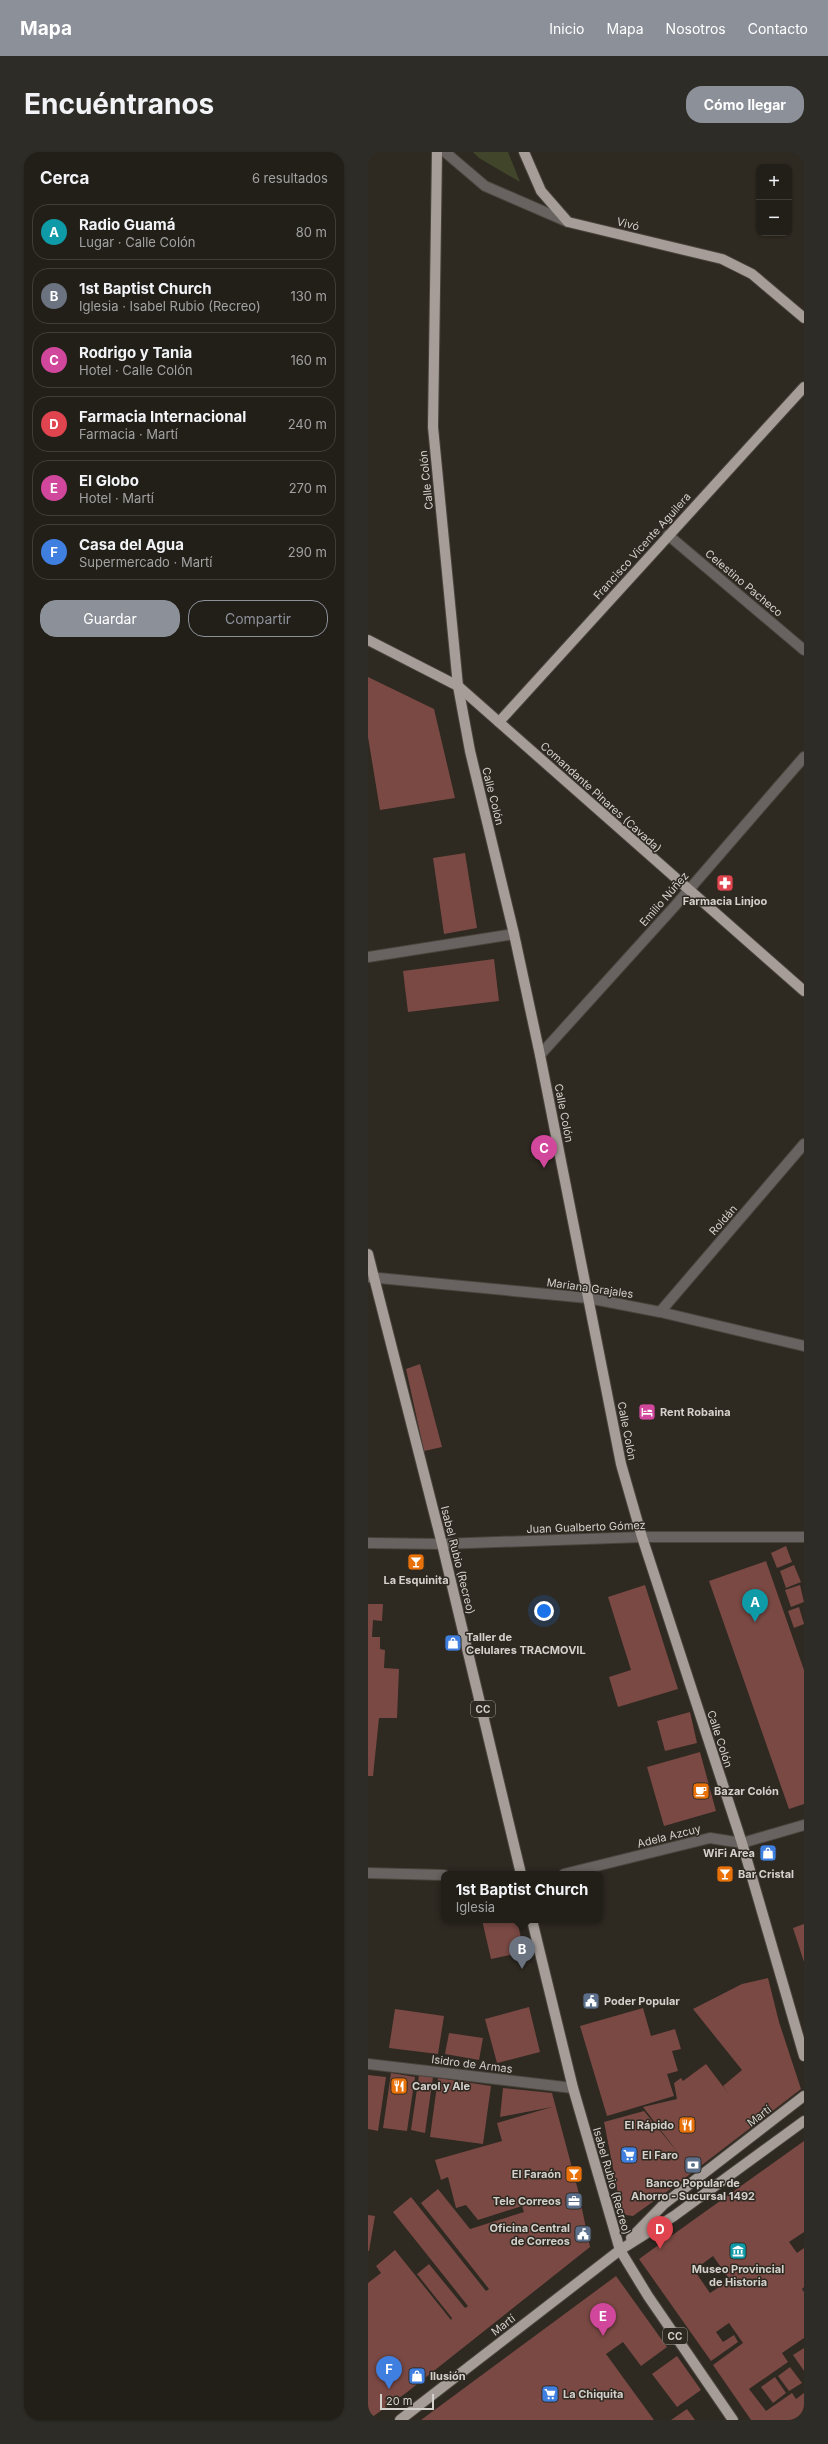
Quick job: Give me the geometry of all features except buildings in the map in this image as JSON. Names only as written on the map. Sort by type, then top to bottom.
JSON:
[{"type":"main road","name":"Calle Colón","points":[[437,152],[433,427],[458,686],[470,751],[514,934],[540,1055],[621,1464],[642,1538],[742,1843],[804,2056]]},
{"type":"main road","points":[[524,152],[541,191],[568,222]]},
{"type":"main road","name":"Vivó","points":[[568,222],[722,259],[752,274],[804,318]]},
{"type":"main road","name":"Francisco Vicente Aguilera","points":[[499,722],[804,387]]},
{"type":"main road","name":"Comandante Pinares (Cavada)","points":[[368,640],[458,686],[688,891],[804,991]]},
{"type":"main road","name":"Isabel Rubio (Recreo)","points":[[368,1254],[371,1277],[442,1544],[520,1871]]},
{"type":"main road","name":"Isabel Rubio (Recreo)","points":[[533,1923],[573,2088],[620,2250],[653,2303],[733,2420]]},
{"type":"main road","name":"Martí","points":[[620,2250],[664,2204],[804,2096]]},
{"type":"main road","name":"Martí","points":[[400,2420],[620,2250],[674,2216],[804,2121]]},
{"type":"street","name":"Vivó","points":[[445,152],[485,186],[568,222]]},
{"type":"street","name":"Celestino Pacheco","points":[[668,535],[804,650]]},
{"type":"street","name":"Emilio Núñez","points":[[540,1055],[688,891],[804,757]]},
{"type":"street","points":[[368,957],[514,934]]},
{"type":"street","name":"Roldán","points":[[660,1312],[804,1144]]},
{"type":"street","name":"Mariana Grajales","points":[[371,1277],[588,1298],[660,1312],[804,1346]]},
{"type":"street","name":"Juan Gualberto Gómez","points":[[368,1543],[442,1544],[642,1538],[804,1537]]},
{"type":"street","name":"Adela Azcuy","points":[[576,1871],[710,1838],[742,1843],[804,1825]]},
{"type":"street","points":[[368,1873],[441,1875]]},
{"type":"street","name":"Isidro de Armas","points":[[368,2064],[573,2088]]},
{"type":"green space","points":[[473,152],[508,152],[520,182],[479,158]]},
{"type":"place","name":"Farmacia Linjoo","points":[[725,883]]},
{"type":"place","name":"Rodrigo y Tania","points":[[544,1168]]},
{"type":"place","name":"Rent Robaina","points":[[647,1412]]},
{"type":"place","name":"La Esquinita","points":[[416,1562]]},
{"type":"place","name":"Radio Guamá","points":[[755,1622]]},
{"type":"place","name":"Taller de Celulares TRACMOVIL","points":[[453,1643]]},
{"type":"place","name":"Bazar Colón","points":[[701,1791]]},
{"type":"place","name":"WiFi Area","points":[[768,1853]]},
{"type":"place","name":"Bar Cristal","points":[[725,1874]]},
{"type":"place","name":"1st Baptist Church","points":[[522,1969]]},
{"type":"place","name":"Poder Popular","points":[[591,2001]]},
{"type":"place","name":"Carol y Ale","points":[[399,2086]]},
{"type":"place","name":"El Rápido","points":[[687,2125]]},
{"type":"place","name":"El Faro","points":[[629,2155]]},
{"type":"place","name":"Banco Popular de Ahorro - Sucursal 1492","points":[[693,2165]]},
{"type":"place","name":"El Faraón","points":[[574,2174]]},
{"type":"place","name":"Tele Correos","points":[[574,2201]]},
{"type":"place","name":"Oficina Central de Correos","points":[[583,2234]]},
{"type":"place","name":"Farmacia Internacional","points":[[660,2249]]},
{"type":"place","name":"Museo Provincial de Historia","points":[[738,2251]]},
{"type":"place","name":"El Globo","points":[[603,2336]]},
{"type":"place","name":"Ilusión","points":[[417,2376]]},
{"type":"place","name":"Casa del Agua","points":[[389,2389]]},
{"type":"place","name":"La Chiquita","points":[[550,2394]]}]
